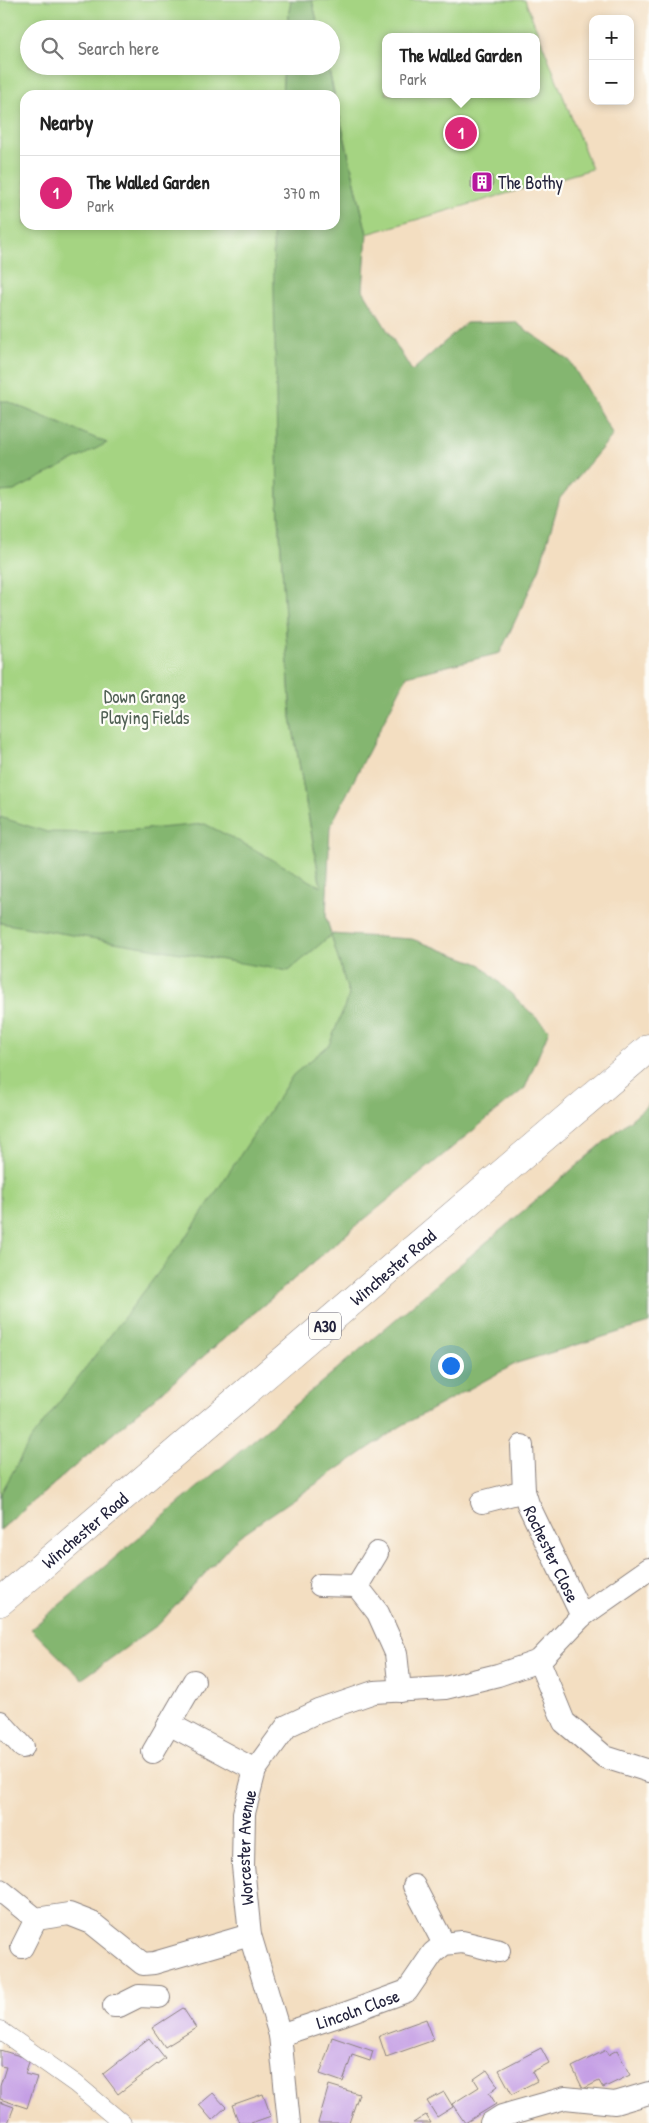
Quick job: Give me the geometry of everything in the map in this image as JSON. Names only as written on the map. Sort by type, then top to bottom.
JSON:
[{"type":"main road","name":"Winchester Road","points":[[0,1602],[649,1048]]},
{"type":"street","name":"Rochester Close","points":[[522,1446],[524,1491],[528,1504],[582,1616]]},
{"type":"street","name":"Rochester Close","points":[[482,1502],[524,1491]]},
{"type":"street","points":[[357,1586],[377,1552]]},
{"type":"street","name":"Worcester Avenue","points":[[289,2123],[280,2035],[250,1935],[243,1857],[244,1813],[255,1770],[287,1726],[319,1710],[374,1692],[445,1688],[498,1675],[539,1661],[582,1616],[649,1569]]},
{"type":"street","points":[[320,1585],[357,1586]]},
{"type":"street","points":[[357,1586],[378,1613],[396,1653],[400,1691]]},
{"type":"street","points":[[539,1661],[564,1722],[605,1757],[649,1772]]},
{"type":"street","points":[[153,1752],[194,1681]]},
{"type":"street","points":[[0,1722],[23,1747]]},
{"type":"street","points":[[169,1724],[255,1770]]},
{"type":"street","points":[[414,1886],[444,1944],[462,1942],[499,1951]]},
{"type":"street","points":[[0,1890],[36,1919],[69,1914],[92,1924],[143,1964],[149,1996],[114,2006]]},
{"type":"street","points":[[22,1947],[36,1919]]},
{"type":"street","points":[[143,1964],[154,1963],[250,1935]]},
{"type":"street","name":"Lincoln Close","points":[[280,2035],[407,1991],[433,1954],[444,1944]]},
{"type":"street","points":[[0,2030],[76,2084],[122,2123]]},
{"type":"street","points":[[491,2123],[502,2116],[533,2115],[565,2098],[615,2103],[649,2094]]},
{"type":"green space","name":"Down Grange Playing Fields","points":[[0,0],[291,0],[288,20],[20,20],[20,75],[283,75],[282,90],[20,90],[20,230],[274,230],[278,499],[291,717],[326,917],[349,995],[350,1231],[0,1530]]},
{"type":"green space","points":[[291,0],[312,0],[317,20],[288,20]]},
{"type":"green space","points":[[312,0],[525,0],[538,33],[382,33],[382,98],[540,98],[540,38],[592,169],[367,234],[340,118],[340,90],[334,90],[330,75],[340,75],[340,20],[317,20]]},
{"type":"green space","points":[[283,75],[330,75],[333,90],[282,90]]},
{"type":"green space","points":[[340,119],[367,234],[363,290],[412,371],[466,323],[515,322],[570,361],[613,435],[560,498],[539,570],[500,653],[407,676],[330,827],[326,917],[331,934],[412,939],[480,964],[549,1030],[525,1088],[350,1231],[0,1530],[0,1495],[31,1439],[191,1230],[293,1075],[329,1045],[349,995],[331,935],[289,971],[0,923],[0,817],[47,832],[100,833],[205,824],[321,887],[291,717],[278,499],[274,230],[340,230]]},
{"type":"green space","points":[[0,401],[6,401],[107,443],[14,491],[0,492]]},
{"type":"green space","points":[[649,1104],[649,1323],[517,1363],[401,1426],[238,1537],[159,1624],[82,1679],[31,1629]]},
{"type":"building","name":"The Bothy","points":[[492,176],[493,185],[471,188],[471,178]]},
{"type":"building","points":[[183,2008],[196,2028],[165,2047],[152,2028]]},
{"type":"building","points":[[426,2019],[434,2040],[386,2057],[379,2036]]},
{"type":"building","points":[[332,2037],[373,2051],[370,2061],[352,2055],[343,2082],[320,2074]]},
{"type":"building","points":[[149,2038],[165,2058],[118,2094],[103,2074]]},
{"type":"building","points":[[541,2048],[549,2063],[532,2072],[537,2081],[512,2094],[499,2070]]},
{"type":"building","points":[[0,2050],[30,2059],[25,2074],[37,2077],[27,2108],[0,2099],[0,2086],[6,2067],[0,2066]]},
{"type":"building","points":[[606,2050],[608,2055],[617,2050],[630,2075],[603,2088],[599,2081],[583,2089],[572,2067]]},
{"type":"building","points":[[487,2070],[498,2086],[489,2093],[496,2104],[465,2123],[452,2104],[479,2087],[474,2079]]},
{"type":"building","points":[[329,2085],[359,2094],[349,2123],[318,2123]]},
{"type":"building","points":[[444,2092],[453,2107],[437,2117],[427,2101]]},
{"type":"building","points":[[213,2093],[226,2107],[212,2120],[199,2105]]},
{"type":"building","points":[[263,2094],[271,2116],[251,2123],[239,2123],[232,2105]]},
{"type":"building","points":[[0,2102],[14,2107],[8,2123],[0,2123]]},
{"type":"building","points":[[426,2115],[431,2123],[413,2123]]},
{"type":"place","name":"The Walled Garden","points":[[461,133]]},
{"type":"place","name":"The Bothy","points":[[482,182]]}]
